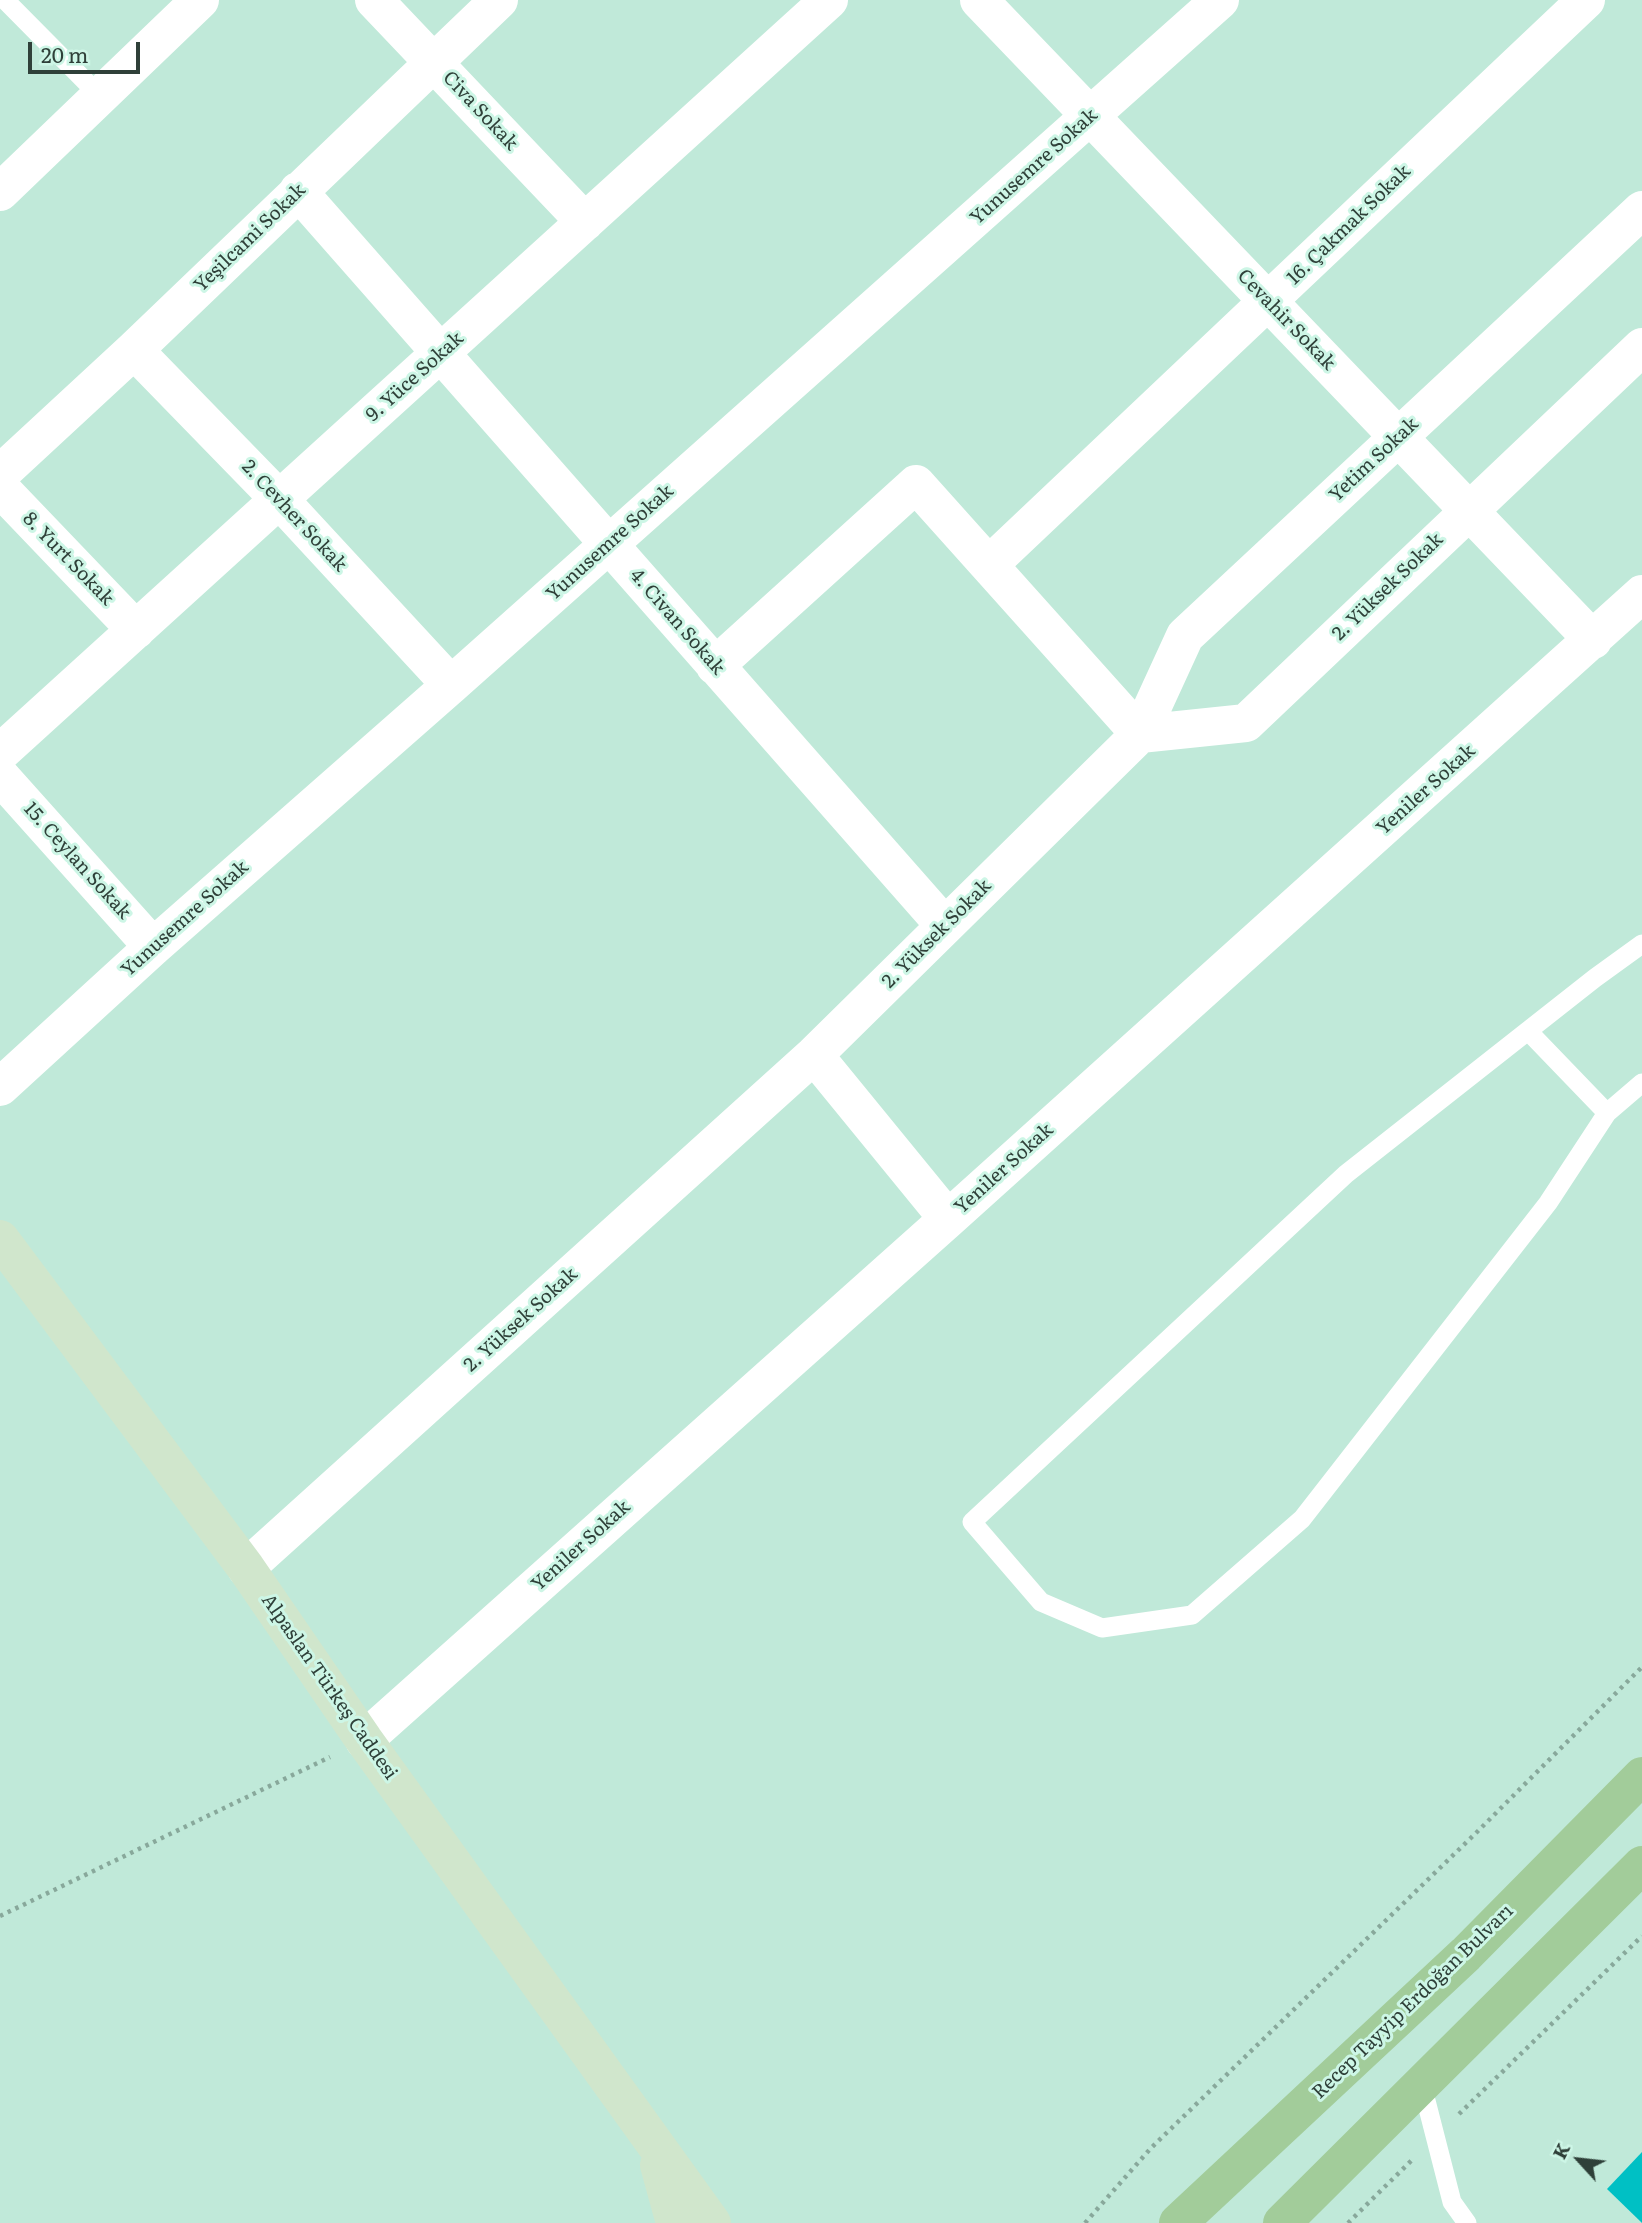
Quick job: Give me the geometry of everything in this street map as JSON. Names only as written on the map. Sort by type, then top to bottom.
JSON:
[{"type":"main road","name":"Alpaslan Türkeş Caddesi","points":[[0,1239],[246,1568],[364,1740],[712,2223]]},
{"type":"main road","name":"Recep Tayyip Erdoğan Bulvarı","points":[[1178,2223],[1466,1954],[1642,1776]]},
{"type":"main road","points":[[1282,2223],[1642,1865]]},
{"type":"main road","name":"Alpaslan Türkeş Caddesi","points":[[652,2139],[675,2223]]},
{"type":"street","points":[[0,192],[200,0]]},
{"type":"street","name":"Civa Sokak","points":[[374,0],[585,222]]},
{"type":"street","name":"Yeşilcami Sokak","points":[[0,474],[134,350],[499,0]]},
{"type":"street","name":"9. Yüce Sokak","points":[[0,752],[829,0]]},
{"type":"street","name":"Cevahir Sokak","points":[[979,0],[1593,640]]},
{"type":"street","name":"Yunusemre Sokak","points":[[0,1087],[153,947],[1220,0]]},
{"type":"street","name":"16. Çakmak Sokak","points":[[990,564],[1586,0]]},
{"type":"street","name":"4. Civan Sokak","points":[[298,191],[945,926]]},
{"type":"street","name":"Yetim Sokak","points":[[1140,734],[1185,636],[1642,210]]},
{"type":"street","name":"2. Yüksek Sokak","points":[[246,1568],[814,1055],[1140,734],[1246,723],[1642,348]]},
{"type":"street","name":"2. Cevher Sokak","points":[[134,350],[279,499],[451,685]]},
{"type":"street","points":[[715,666],[916,484],[1140,734]]},
{"type":"street","name":"8. Yurt Sokak","points":[[0,488],[136,630]]},
{"type":"street","name":"Yeniler Sokak","points":[[364,1740],[1642,594]]},
{"type":"street","name":"15. Ceylan Sokak","points":[[0,776],[153,947]]},
{"type":"street","points":[[814,1055],[948,1219]]},
{"type":"lane","points":[[5,0],[100,96]]},
{"type":"lane","points":[[1642,944],[1346,1174],[972,1522],[1041,1602],[1102,1628],[1192,1615],[1302,1520],[1540,1214],[1607,1112],[1642,1083]]},
{"type":"lane","points":[[1528,1031],[1607,1112]]},
{"type":"lane","points":[[1422,2085],[1452,2202],[1466,2223]]},
{"type":"path","points":[[1086,2223],[1152,2148],[1476,1833],[1642,1667]]},
{"type":"path","points":[[0,1916],[364,1740]]},
{"type":"path","points":[[1348,2223],[1642,1936]]},
{"type":"building","points":[[1642,2152],[1642,2223],[1607,2189]]}]
